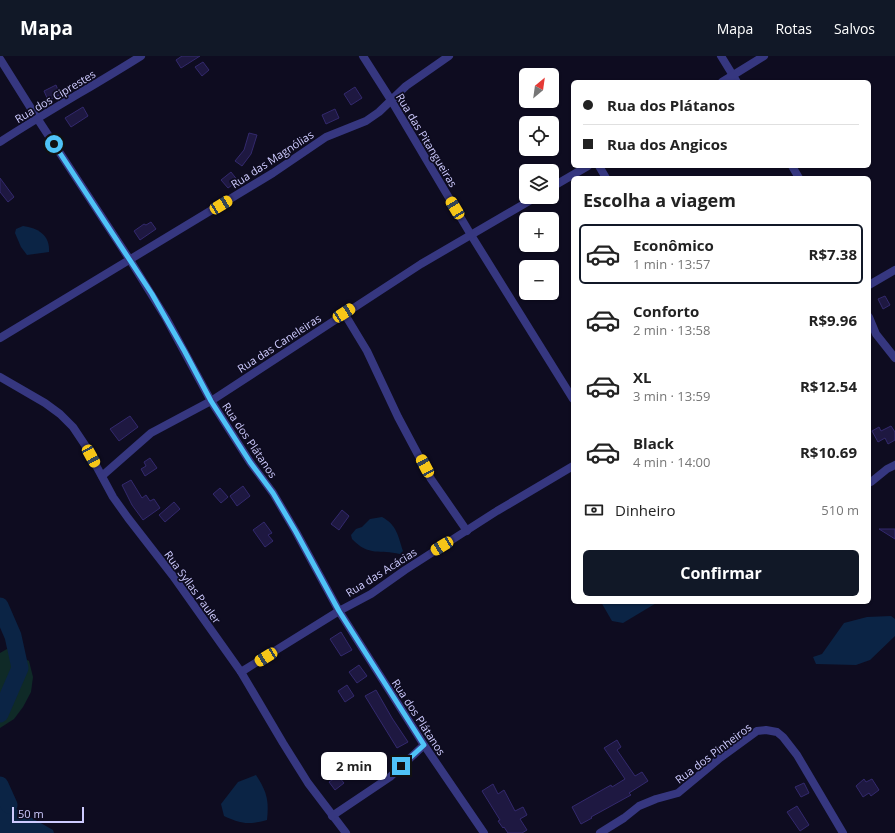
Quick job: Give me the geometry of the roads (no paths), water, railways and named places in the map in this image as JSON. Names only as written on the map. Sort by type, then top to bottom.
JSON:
[{"type":"street","name":"Rua dos Ciprestes","points":[[0,142],[37,118],[95,85],[141,56]]},
{"type":"street","name":"Rua das Pitangueiras","points":[[363,56],[571,397]]},
{"type":"street","name":"Rua das Magnólias","points":[[0,338],[273,173],[326,137],[366,121],[379,112],[406,86],[449,56]]},
{"type":"street","points":[[721,56],[734,79],[764,56]]},
{"type":"street","name":"Rua dos Plátanos","points":[[0,59],[166,318],[211,401],[250,462],[273,493],[339,611],[424,745],[484,833]]},
{"type":"street","points":[[559,183],[585,168]]},
{"type":"street","name":"Rua das Caneleiras","points":[[102,476],[151,433],[211,401],[421,264],[524,204]]},
{"type":"street","points":[[871,284],[895,270]]},
{"type":"street","points":[[344,313],[367,351],[398,417],[431,479],[467,531]]},
{"type":"street","points":[[871,322],[876,334],[895,358]]},
{"type":"street","name":"Rua Syllas Pauler","points":[[0,377],[45,403],[60,414],[73,427],[85,445],[113,497],[173,576],[241,672],[308,783],[346,833]]},
{"type":"street","points":[[871,482],[887,469],[895,465]]},
{"type":"street","name":"Rua das Acácias","points":[[241,672],[339,611],[372,594],[405,570],[571,467]]},
{"type":"street","name":"Rua dos Pinheiros","points":[[600,833],[624,818],[639,806],[656,799],[678,793],[720,758],[757,731],[766,730],[777,732],[783,738],[796,756],[843,833]]},
{"type":"street","points":[[332,816],[390,777],[424,745]]},
{"type":"water","points":[[23,226],[42,233],[49,246],[49,252],[27,255],[21,247],[15,233],[16,229]]},
{"type":"water","points":[[382,517],[394,527],[396,531],[403,551],[400,554],[369,550],[358,545],[352,539],[351,535],[356,529],[362,527],[370,519]]},
{"type":"water","points":[[602,604],[655,604],[623,623],[612,621]]},
{"type":"water","points":[[891,616],[895,619],[895,636],[870,660],[856,665],[816,664],[813,657],[822,654],[844,623],[867,617]]},
{"type":"water","points":[[256,775],[263,786],[266,796],[268,807],[267,820],[255,823],[245,823],[235,821],[224,816],[221,804],[238,782]]},
{"type":"water","points":[[0,805],[9,805],[53,830],[54,833],[0,833]]},
{"type":"waterway","points":[[0,606],[13,636],[20,668],[0,714]]},
{"type":"waterway","points":[[0,785],[9,805]]}]
